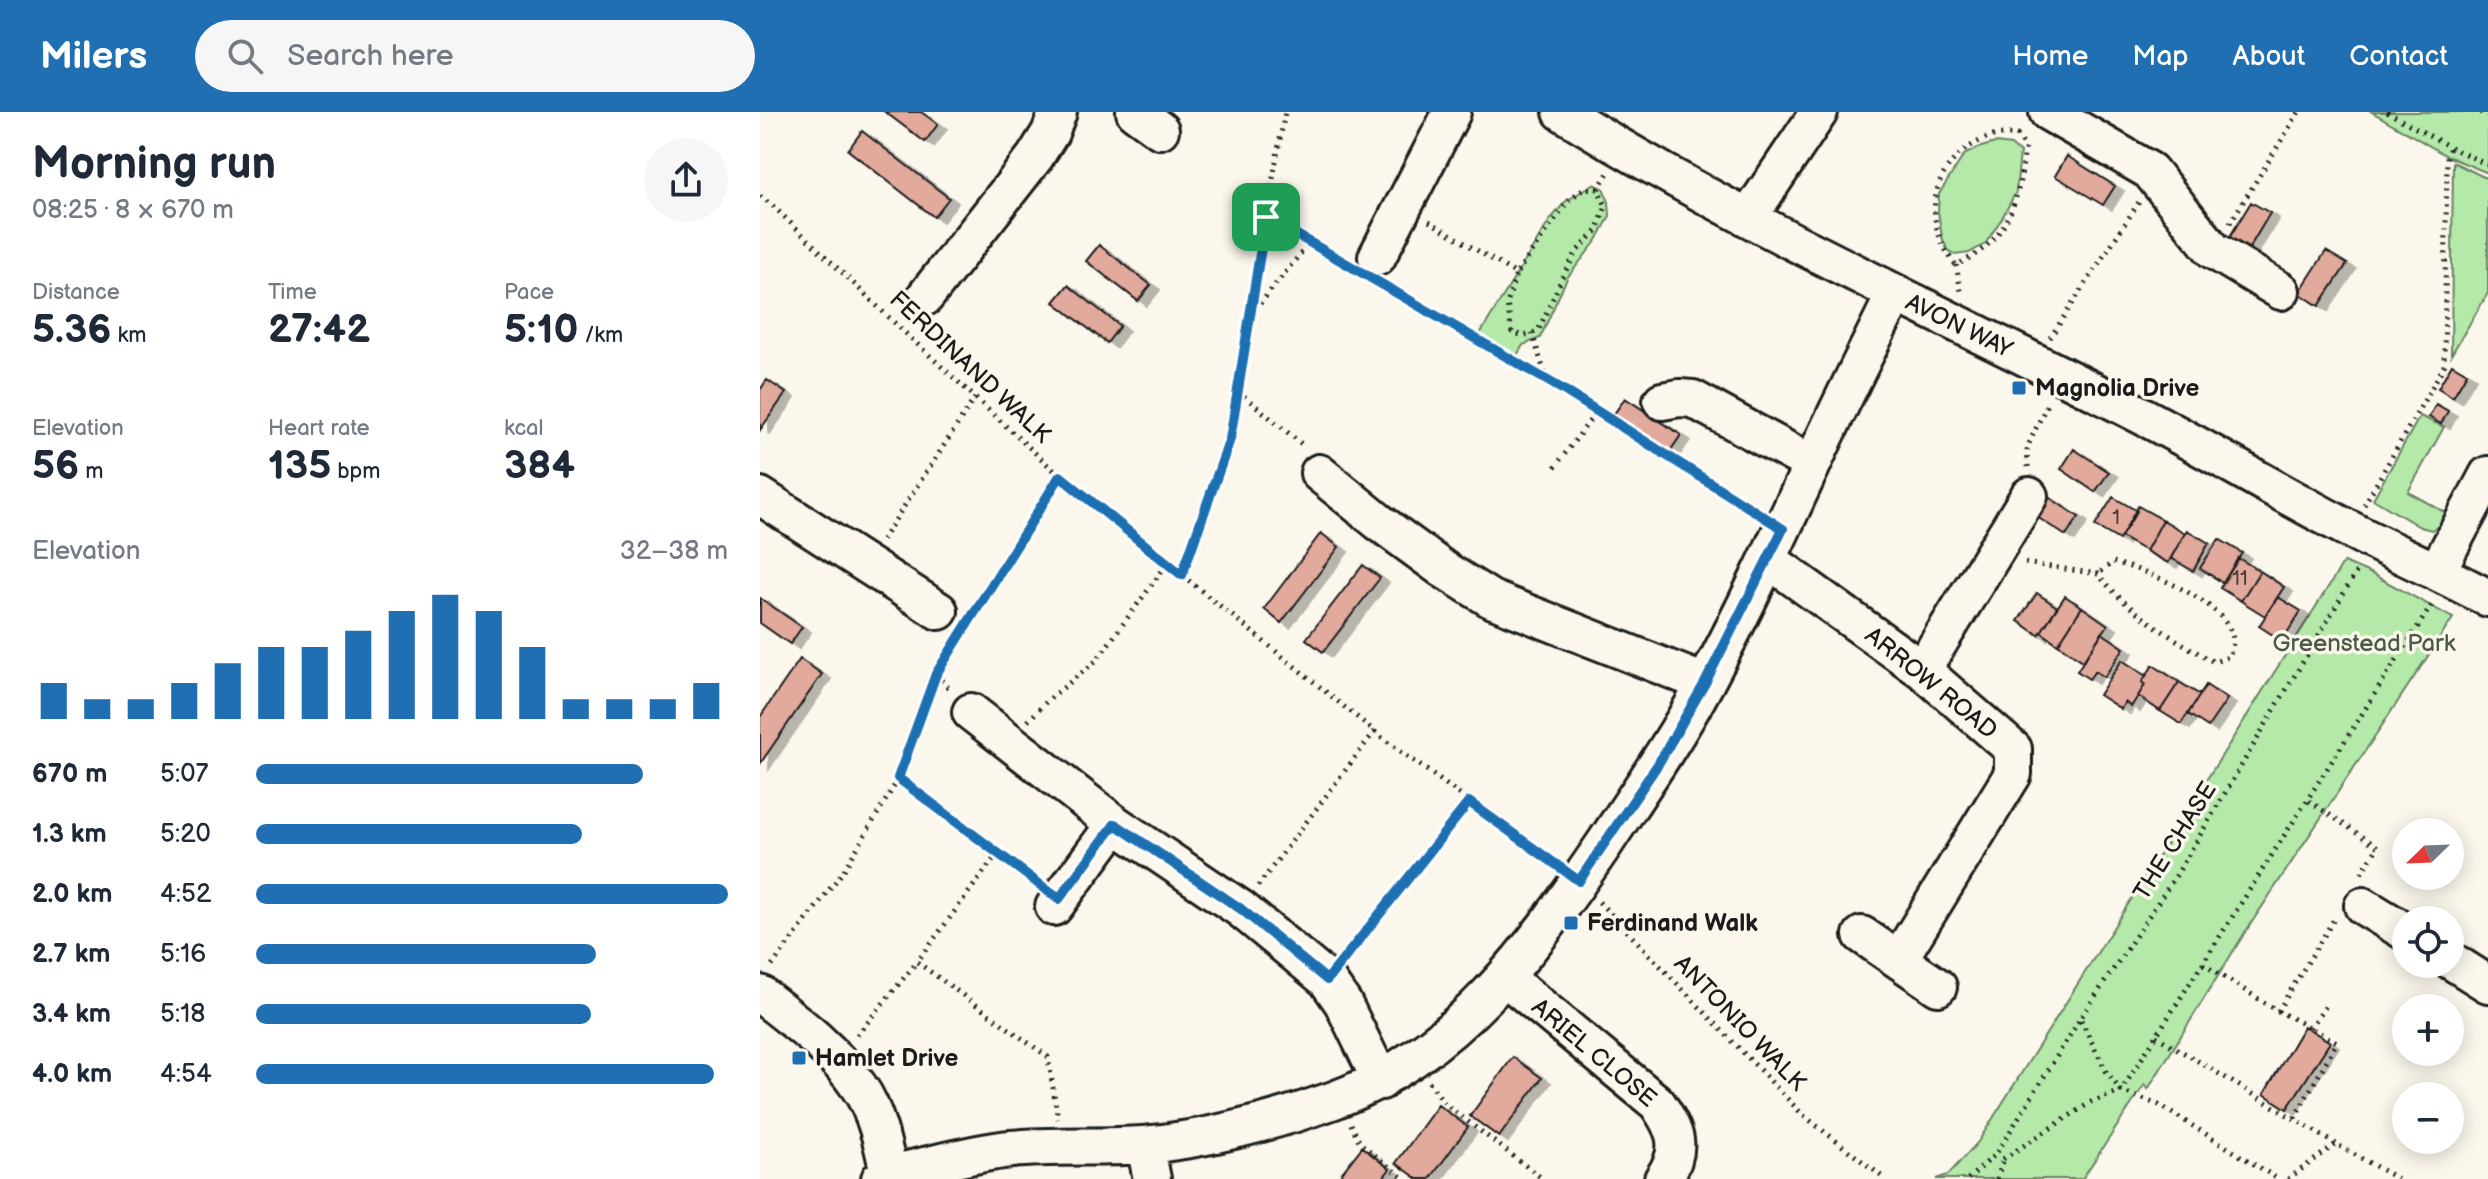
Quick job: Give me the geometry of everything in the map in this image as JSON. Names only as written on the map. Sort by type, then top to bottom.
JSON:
[{"type":"street","points":[[925,297],[1035,157],[1050,133],[1058,112]]},
{"type":"street","points":[[1368,268],[1452,112]]},
{"type":"street","name":"AVON WAY","points":[[1562,112],[1748,218],[2136,413],[2350,530],[2488,598]]},
{"type":"street","points":[[1748,218],[1819,112]]},
{"type":"street","points":[[2048,112],[2150,171],[2213,250],[2281,291]]},
{"type":"street","points":[[765,982],[823,1043],[861,1089],[882,1138],[885,1176],[1009,1149],[1063,1147],[1148,1162],[1213,1133],[1268,1120],[1381,1081],[1453,1030],[1506,978],[1579,881],[1658,764],[1705,683],[1776,544],[1895,294]]},
{"type":"street","points":[[1662,401],[1693,399],[1812,464]]},
{"type":"street","points":[[1319,473],[1443,569],[1491,599],[1705,683]]},
{"type":"street","points":[[2443,574],[2488,475]]},
{"type":"street","points":[[760,496],[957,621]]},
{"type":"street","points":[[1922,670],[2029,496]]},
{"type":"street","name":"ARROW ROAD","points":[[1776,544],[2013,749],[2013,774],[1899,959]]},
{"type":"street","points":[[971,712],[1115,824],[1241,909],[1327,980],[1343,1003],[1381,1081]]},
{"type":"street","points":[[1056,903],[1115,824]]},
{"type":"street","points":[[2363,906],[2392,924]]},
{"type":"street","points":[[1862,935],[1938,987]]},
{"type":"street","points":[[2464,969],[2488,984]]},
{"type":"street","name":"ARIEL CLOSE","points":[[1506,978],[1657,1103],[1672,1124],[1677,1148],[1663,1179]]},
{"type":"path","points":[[1182,575],[1230,439],[1285,112]]},
{"type":"path","points":[[2213,250],[2299,112]]},
{"type":"path","points":[[2387,112],[2488,165]]},
{"type":"path","points":[[2480,112],[2488,116]]},
{"type":"path","points":[[2017,135],[2025,147],[2015,208],[1988,247],[1956,265],[1943,249],[1935,228],[1933,203],[1938,185],[1960,152],[1989,136],[2017,135]]},
{"type":"path","points":[[2377,483],[2444,366],[2447,156],[2450,147]]},
{"type":"path","points":[[2037,364],[2049,338],[2155,178]]},
{"type":"path","points":[[1584,188],[1598,189],[1606,206],[1597,231],[1577,251],[1538,331],[1523,336],[1512,332],[1507,304],[1516,274],[1569,200],[1584,188]]},
{"type":"path","name":"FERDINAND WALK","points":[[760,196],[1060,476],[1375,731],[1579,881]]},
{"type":"path","points":[[1404,205],[1516,274]]},
{"type":"path","points":[[1266,217],[1310,242],[1368,268],[1597,411],[1776,544]]},
{"type":"path","points":[[1249,317],[1310,242]]},
{"type":"path","points":[[1532,333],[1547,380]]},
{"type":"path","points":[[1237,391],[1323,461],[1319,473]]},
{"type":"path","points":[[866,564],[976,398]]},
{"type":"path","points":[[1555,467],[1597,411]]},
{"type":"path","points":[[2027,448],[2041,416]]},
{"type":"path","points":[[765,982],[844,870],[898,778],[957,621],[1060,476]]},
{"type":"path","name":"THE CHASE","points":[[1968,1179],[1996,1154],[2080,1019],[2177,874],[2374,540]]},
{"type":"path","points":[[1990,558],[2098,574],[2114,595],[2177,641],[2214,662],[2229,657],[2234,643],[2231,630],[2213,610],[2183,590],[2157,575],[2113,562],[2098,574]]},
{"type":"path","points":[[1009,741],[1048,700],[1096,661],[1167,564]]},
{"type":"path","points":[[1997,1179],[2003,1159],[2091,1102],[2121,1091],[2347,740],[2443,574]]},
{"type":"path","points":[[1241,909],[1375,731]]},
{"type":"path","points":[[898,778],[998,853],[1056,903]]},
{"type":"path","points":[[1327,980],[1469,802]]},
{"type":"path","points":[[837,1060],[917,962],[998,853]]},
{"type":"path","name":"ANTONIO WALK","points":[[1579,881],[1803,1115],[1885,1179]]},
{"type":"path","points":[[917,962],[1048,1057],[1063,1147]]},
{"type":"path","points":[[2203,964],[2278,1011],[2337,1042],[2294,1119]]},
{"type":"path","points":[[2310,1028],[2328,1003]]},
{"type":"path","points":[[2080,1019],[2106,1071],[2121,1091],[2159,1105],[2278,1179]]},
{"type":"path","points":[[2156,1036],[2398,1179]]},
{"type":"path","points":[[1413,1058],[1445,1104],[1543,1179]]},
{"type":"path","points":[[1339,1098],[1360,1143],[1404,1179]]},
{"type":"path","points":[[2288,1179],[2336,1144]]},
{"type":"path","points":[[1996,1154],[2003,1159]]},
{"type":"green space","points":[[2372,112],[2488,112],[2488,173],[2447,156]]},
{"type":"green space","points":[[1995,143],[2011,145],[2020,153],[2016,192],[1985,244],[1969,253],[1955,255],[1947,249],[1942,237],[1939,194],[1964,155]]},
{"type":"green space","points":[[2453,162],[2488,179],[2488,293],[2451,355]]},
{"type":"green space","points":[[1593,184],[1603,188],[1609,202],[1610,216],[1597,240],[1567,278],[1540,338],[1523,345],[1516,357],[1480,334],[1550,220],[1565,202]]},
{"type":"green space","points":[[2420,416],[2444,427],[2408,492],[2448,514],[2432,530],[2420,527],[2373,499]]},
{"type":"green space","name":"Greenstead Park","points":[[2344,562],[2453,618],[2244,934],[2148,1089],[2145,1084],[2082,1179],[1936,1179],[1948,1175],[1978,1142]]},
{"type":"building","points":[[885,112],[921,112],[938,124],[925,142]]},
{"type":"building","points":[[862,131],[949,198],[934,217],[848,150]]},
{"type":"building","points":[[2067,156],[2115,186],[2103,205],[2055,176]]},
{"type":"building","points":[[2251,202],[2270,213],[2242,260],[2223,248]]},
{"type":"building","points":[[1099,245],[1151,285],[1138,301],[1086,261]]},
{"type":"building","points":[[2326,251],[2347,264],[2319,306],[2299,293]]},
{"type":"building","points":[[1068,285],[1120,326],[1107,343],[1054,302]]},
{"type":"building","points":[[2452,364],[2467,373],[2453,397],[2438,388]]},
{"type":"building","points":[[767,380],[786,393],[760,430],[760,390]]},
{"type":"building","points":[[1625,398],[1681,435],[1668,454],[1612,417]]},
{"type":"building","points":[[2436,404],[2448,411],[2441,424],[2429,417]]},
{"type":"building","points":[[2074,449],[2109,472],[2095,492],[2061,469]]},
{"type":"building","points":[[2044,494],[2079,517],[2066,536],[2031,513]]},
{"type":"building","points":[[2113,497],[2137,511],[2119,540],[2095,526]]},
{"type":"building","points":[[2138,506],[2163,520],[2146,551],[2121,537]]},
{"type":"building","points":[[2163,520],[2185,533],[2168,563],[2146,551]]},
{"type":"building","points":[[2187,530],[2209,543],[2193,571],[2171,558]]},
{"type":"building","points":[[1321,533],[1339,547],[1281,623],[1264,609]]},
{"type":"building","points":[[2219,539],[2242,553],[2223,583],[2200,568]]},
{"type":"building","points":[[2238,558],[2260,571],[2241,601],[2220,588]]},
{"type":"building","points":[[1363,565],[1380,578],[1323,652],[1306,639]]},
{"type":"building","points":[[2260,571],[2284,587],[2265,616],[2241,601]]},
{"type":"building","points":[[2037,593],[2057,607],[2039,635],[2018,621]]},
{"type":"building","points":[[2065,596],[2082,607],[2058,644],[2041,632]]},
{"type":"building","points":[[2278,597],[2301,611],[2282,641],[2259,626]]},
{"type":"building","points":[[760,598],[802,627],[790,644],[760,623]]},
{"type":"building","points":[[2082,607],[2108,625],[2083,661],[2058,644]]},
{"type":"building","points":[[2102,633],[2124,648],[2104,677],[2095,671],[2089,679],[2077,671]]},
{"type":"building","points":[[800,659],[822,674],[760,764],[760,717]]},
{"type":"building","points":[[2122,660],[2146,676],[2142,682],[2145,685],[2131,707],[2125,702],[2121,709],[2099,695]]},
{"type":"building","points":[[2153,665],[2179,682],[2160,711],[2138,696],[2145,685],[2142,682]]},
{"type":"building","points":[[2179,682],[2200,695],[2181,724],[2160,711]]},
{"type":"building","points":[[2206,685],[2227,699],[2208,727],[2188,714]]},
{"type":"building","points":[[2304,1026],[2330,1042],[2287,1109],[2264,1094]]},
{"type":"building","points":[[1513,1057],[1542,1078],[1499,1137],[1470,1116]]},
{"type":"building","points":[[1438,1105],[1468,1127],[1430,1179],[1418,1179],[1396,1163]]},
{"type":"building","points":[[1362,1147],[1390,1169],[1382,1179],[1337,1179]]},
{"type":"place","name":"Magnolia Drive","points":[[2019,388]]},
{"type":"place","name":"Ferdinand Walk","points":[[1571,923]]},
{"type":"place","name":"Hamlet Drive","points":[[799,1058]]},
{"type":"route","points":[[1266,217],[1562,389],[1783,529],[1705,683],[1658,764],[1579,881],[1469,802],[1327,980],[1241,909],[1115,824],[1059,899],[898,778],[936,674],[1060,476],[1182,575],[1230,439],[1266,217]]}]
